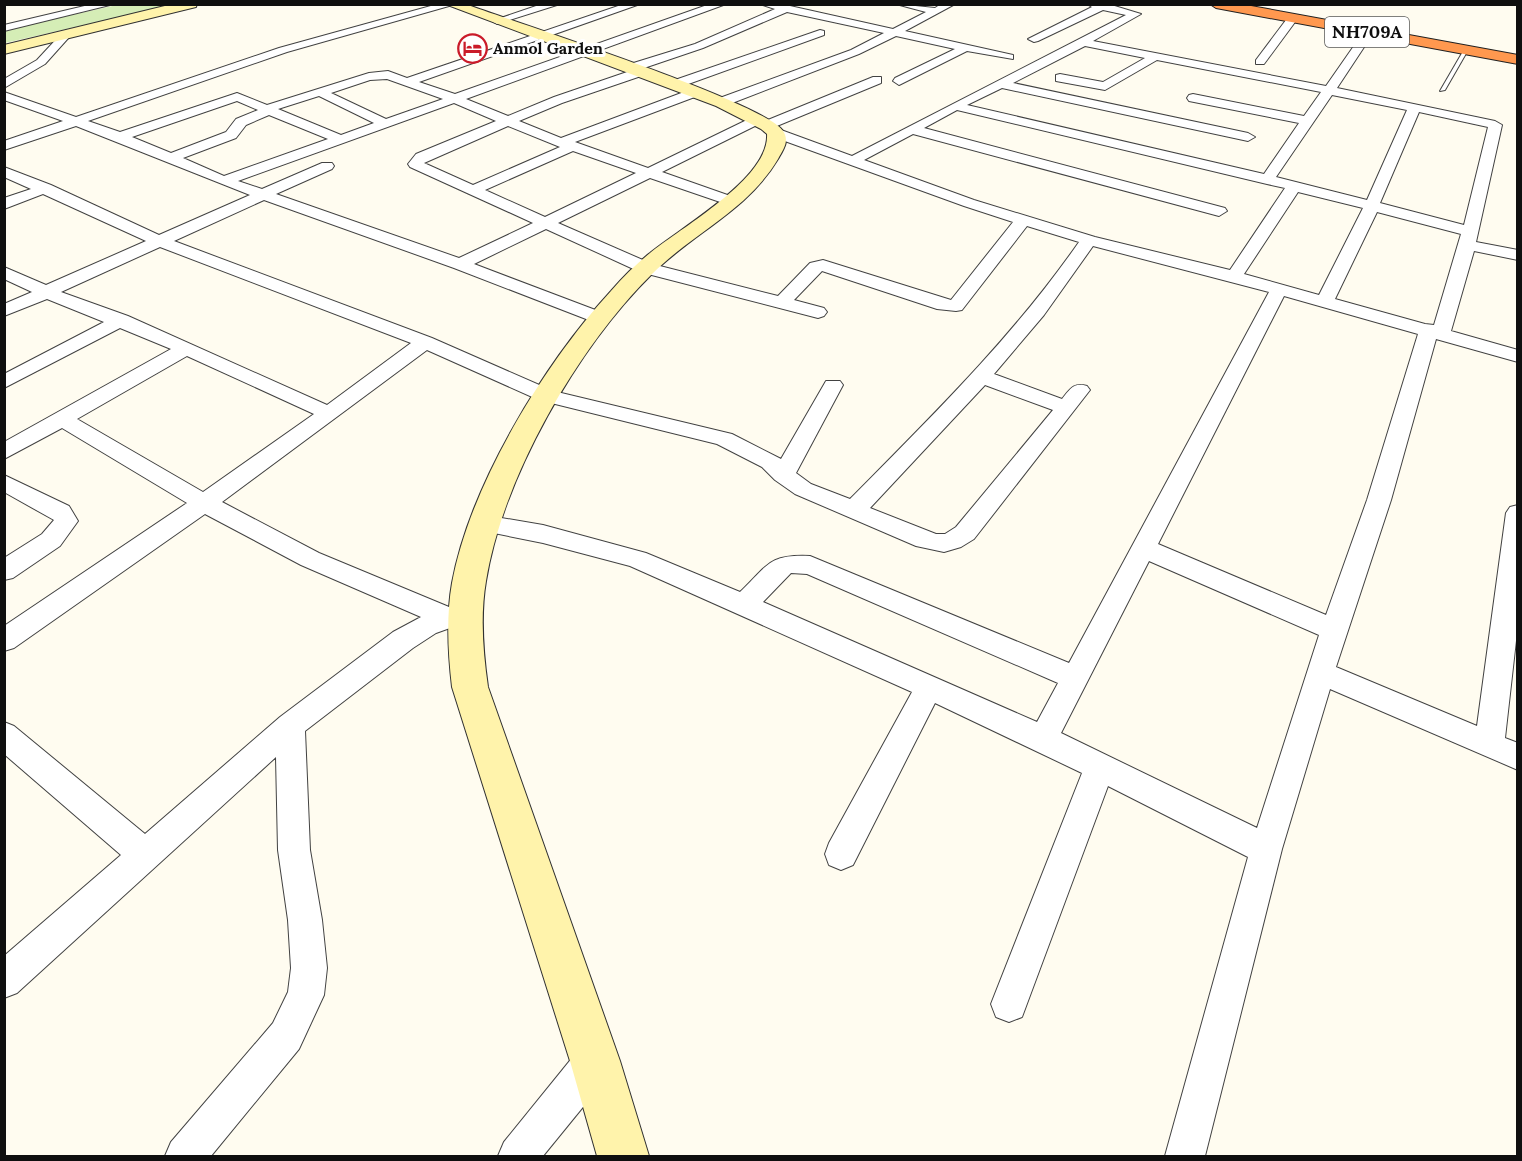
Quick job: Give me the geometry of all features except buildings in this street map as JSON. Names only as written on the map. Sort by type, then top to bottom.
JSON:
[{"type":"highway","name":"NH709A","points":[[1216,4],[1518,60]]},
{"type":"highway","name":"NH709A","points":[[1244,5],[1518,54]]},
{"type":"street","points":[[4,28],[109,4]]},
{"type":"street","points":[[4,50],[191,4]]},
{"type":"street","points":[[4,146],[283,50],[451,4],[698,93],[767,126],[852,161],[1023,220],[1089,240],[1435,331],[1518,356]]},
{"type":"street","points":[[497,21],[555,4]]},
{"type":"street","points":[[406,82],[635,4]]},
{"type":"street","points":[[224,181],[721,4]]},
{"type":"street","points":[[765,4],[1009,57]]},
{"type":"street","points":[[901,4],[937,11]]},
{"type":"street","points":[[698,93],[855,52],[950,4]]},
{"type":"street","points":[[852,161],[955,106],[1086,42],[1086,39],[1136,14],[1106,6],[1034,39]]},
{"type":"street","points":[[785,9],[699,46],[558,100],[415,161],[415,164],[646,268],[818,312]]},
{"type":"street","points":[[1260,62],[1293,18]]},
{"type":"street","points":[[1267,180],[1369,32]]},
{"type":"street","points":[[473,190],[568,144],[698,93],[820,33]]},
{"type":"street","points":[[1046,34],[1484,121],[1496,127],[1468,238],[1334,630],[1266,849],[1185,1156]]},
{"type":"street","points":[[4,84],[41,62],[66,35]]},
{"type":"street","points":[[899,81],[965,48]]},
{"type":"street","points":[[1028,71],[1105,86],[1156,56]]},
{"type":"street","points":[[1182,109],[1224,69]]},
{"type":"street","points":[[171,158],[231,135],[241,122],[268,110],[373,75],[388,75],[568,144],[730,201]]},
{"type":"street","points":[[460,264],[647,173],[877,80]]},
{"type":"street","points":[[1001,84],[1248,137]]},
{"type":"street","points":[[320,92],[384,123]]},
{"type":"street","points":[[4,96],[120,137],[224,181],[460,264],[600,318]]},
{"type":"street","points":[[120,137],[231,98],[240,98],[339,139]]},
{"type":"street","points":[[1193,99],[1307,122]]},
{"type":"street","points":[[955,106],[1372,206],[1518,255]]},
{"type":"street","points":[[1325,301],[1372,206],[1415,107]]},
{"type":"street","points":[[623,1156],[595,1061],[470,687],[457,615],[484,524],[507,471],[546,396],[600,318],[646,268],[755,179],[777,144],[767,126]]},
{"type":"street","points":[[911,129],[1219,212]]},
{"type":"street","points":[[1138,190],[1162,155]]},
{"type":"street","points":[[4,311],[327,166]]},
{"type":"street","points":[[4,171],[159,241],[296,295],[426,342],[546,396],[723,439],[770,462],[783,475],[803,489],[926,540],[942,543],[955,540],[965,533],[1073,398],[980,376]]},
{"type":"street","points":[[1234,277],[1294,186]]},
{"type":"street","points":[[4,204],[46,188]]},
{"type":"street","points":[[781,303],[816,267],[823,265],[943,304],[956,306],[1023,220]]},
{"type":"street","points":[[854,510],[980,376],[1043,305],[1089,240]]},
{"type":"street","points":[[4,273],[186,348],[328,413]]},
{"type":"street","points":[[1043,740],[1279,290]]},
{"type":"street","points":[[4,382],[121,320]]},
{"type":"street","points":[[4,640],[204,503],[426,342]]},
{"type":"street","points":[[4,452],[186,348]]},
{"type":"street","points":[[783,475],[833,385]]},
{"type":"street","points":[[62,419],[204,503],[310,559],[457,615]]},
{"type":"street","points":[[4,482],[61,512],[66,521],[51,540],[4,571]]},
{"type":"street","points":[[1489,744],[1518,513]]},
{"type":"street","points":[[484,524],[543,534],[637,559],[929,687],[1266,849]]},
{"type":"street","points":[[1143,548],[1334,630]]},
{"type":"street","points":[[744,605],[780,568],[787,564],[810,565],[1075,678]]},
{"type":"street","points":[[4,980],[291,726],[403,640],[457,615]]},
{"type":"street","points":[[1321,673],[1518,757]]},
{"type":"street","points":[[841,854],[929,687]]},
{"type":"street","points":[[185,1156],[286,1036],[306,995],[309,968],[305,920],[294,850],[291,726]]},
{"type":"street","points":[[4,735],[145,854]]},
{"type":"street","points":[[1009,1004],[1099,768]]},
{"type":"street","points":[[518,1156],[595,1061]]},
{"type":"lane","points":[[1442,90],[1465,50]]},
{"type":"green space","points":[[117,5],[172,5],[5,43],[4,30]]},
{"type":"place","name":"Anmol Garden","points":[[472,48]]}]
